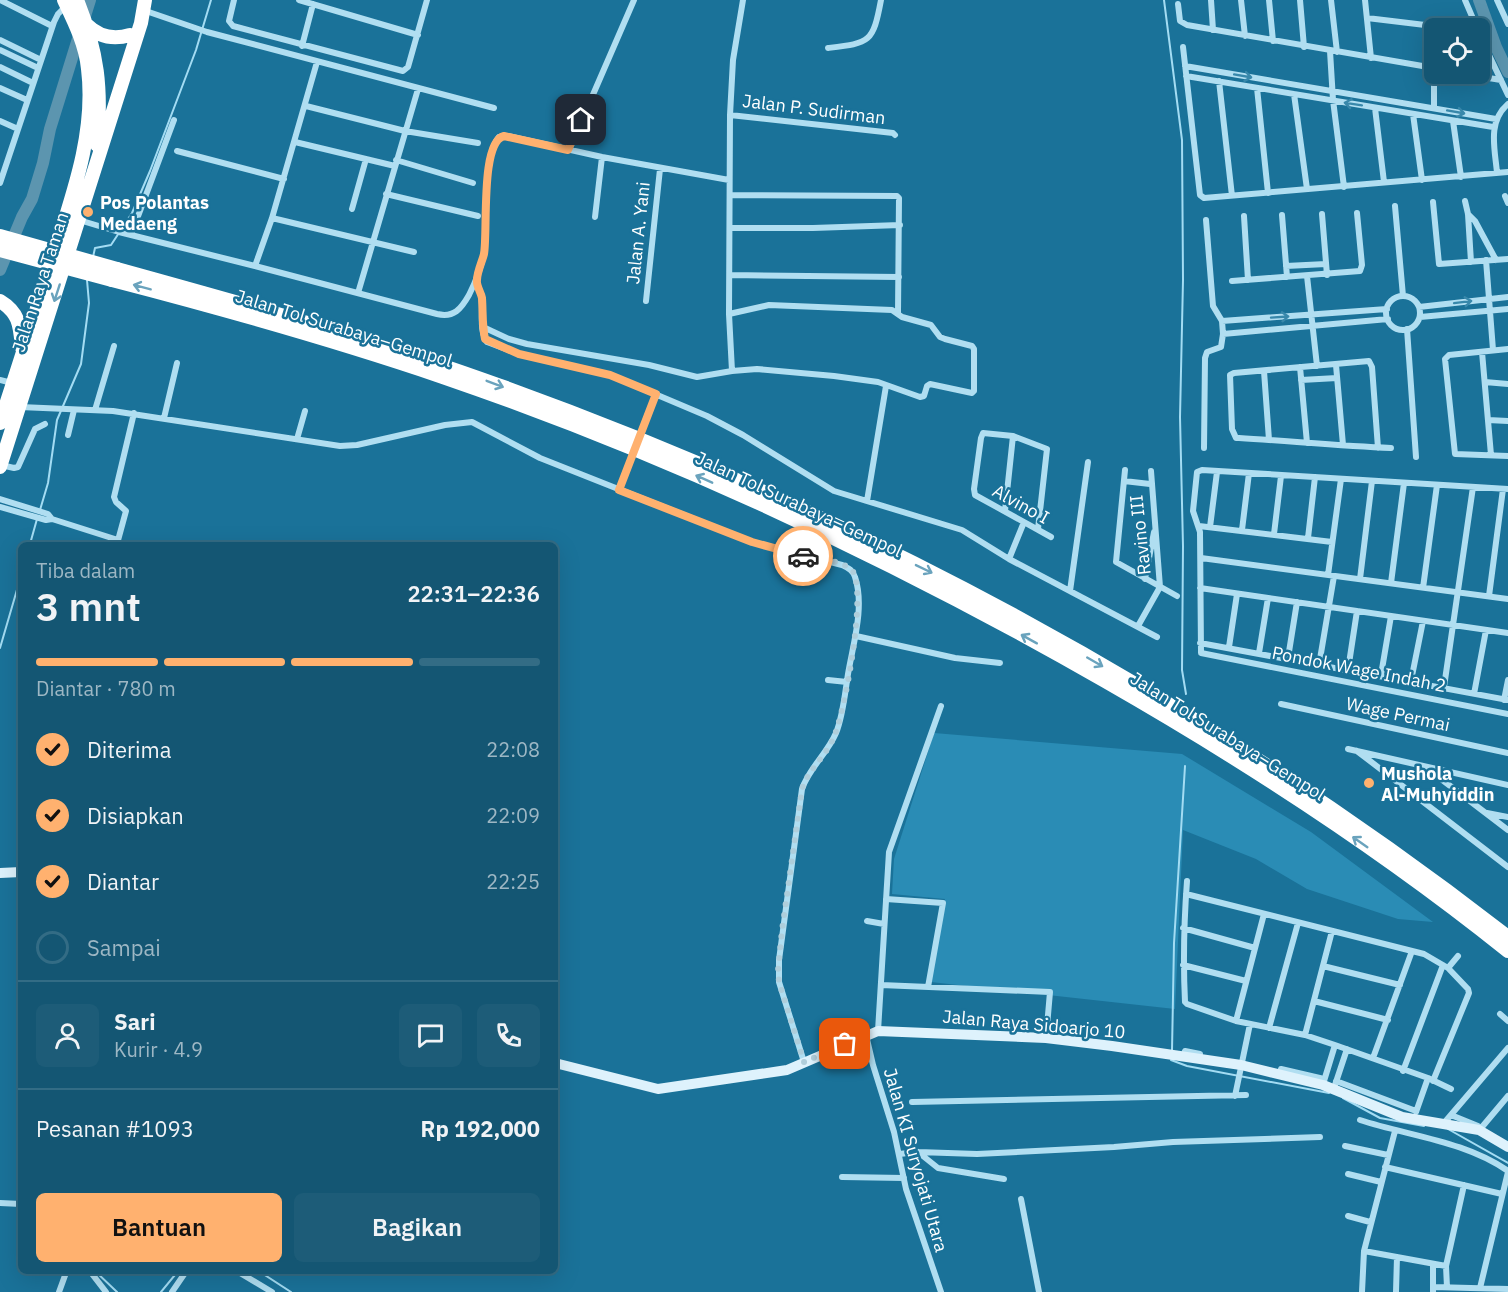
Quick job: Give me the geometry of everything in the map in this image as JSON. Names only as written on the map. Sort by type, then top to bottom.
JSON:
[{"type":"highway","points":[[69,2],[82,22],[96,56],[94,91],[86,139],[71,201]]},
{"type":"highway","points":[[71,201],[77,191],[136,18],[143,7]]},
{"type":"highway","points":[[92,176],[141,23],[143,7]]},
{"type":"highway","points":[[82,22],[97,34],[110,38],[130,35]]},
{"type":"highway","points":[[82,22],[85,52],[94,91],[98,131],[92,176]]},
{"type":"highway","name":"Jalan Raya Taman","points":[[0,466],[92,176]]},
{"type":"highway","name":"Jalan Raya Taman","points":[[0,423],[6,382],[23,354],[71,201]]},
{"type":"highway","name":"Jalan Tol Surabaya–Gempol","points":[[0,236],[444,378],[553,417],[766,506],[870,555],[1074,663],[1216,746],[1412,878],[1508,951]]},
{"type":"highway","name":"Jalan Tol Surabaya–Gempol","points":[[0,250],[115,274],[361,339],[483,379],[679,455],[839,526],[954,584],[1200,722],[1317,797],[1446,889],[1508,937]]},
{"type":"highway","points":[[0,301],[15,313],[23,354]]},
{"type":"street","points":[[0,0],[52,27]]},
{"type":"street","points":[[234,0],[229,21],[233,26],[403,71],[408,67],[427,0]]},
{"type":"street","points":[[299,0],[418,35]]},
{"type":"street","points":[[568,150],[634,0]]},
{"type":"street","points":[[732,371],[729,314],[730,115],[733,60],[743,0]]},
{"type":"street","points":[[828,48],[860,44],[866,40],[876,26],[881,0]]},
{"type":"street","points":[[1211,0],[1213,30]]},
{"type":"street","points":[[1241,0],[1245,36]]},
{"type":"street","points":[[1269,0],[1273,41]]},
{"type":"street","points":[[1300,0],[1304,46]]},
{"type":"street","points":[[1331,0],[1334,52],[1332,91],[1344,187]]},
{"type":"street","points":[[1365,0],[1371,58]]},
{"type":"street","points":[[1465,0],[1473,18]]},
{"type":"street","points":[[1497,0],[1508,24]]},
{"type":"street","points":[[0,183],[52,27],[58,14],[69,2]]},
{"type":"street","points":[[302,46],[313,4]]},
{"type":"street","points":[[1178,4],[1182,23],[1424,66]]},
{"type":"street","points":[[143,7],[207,32],[494,108]]},
{"type":"street","points":[[1367,18],[1424,25]]},
{"type":"street","points":[[0,40],[41,60]]},
{"type":"street","points":[[1183,47],[1200,195],[1204,198],[1508,172]]},
{"type":"street","points":[[0,50],[38,68]]},
{"type":"street","points":[[1490,57],[1508,95]]},
{"type":"street","points":[[255,266],[272,218],[318,62]]},
{"type":"street","points":[[1185,66],[1496,119]]},
{"type":"street","points":[[0,67],[33,83]]},
{"type":"street","points":[[1186,76],[1493,127]]},
{"type":"street","points":[[1490,78],[1501,80]]},
{"type":"street","points":[[1219,81],[1232,196]]},
{"type":"street","points":[[1434,84],[1434,108]]},
{"type":"street","points":[[0,88],[27,100]]},
{"type":"street","points":[[1257,88],[1268,193]]},
{"type":"street","points":[[358,293],[418,89]]},
{"type":"street","points":[[1294,94],[1307,189]]},
{"type":"street","points":[[1497,173],[1493,127],[1501,110],[1508,104]]},
{"type":"street","points":[[306,106],[405,131],[478,143]]},
{"type":"street","points":[[1375,108],[1384,182]]},
{"type":"street","points":[[1413,114],[1422,180]]},
{"type":"street","name":"Jalan P. Sudirman","points":[[730,115],[895,135]]},
{"type":"street","points":[[129,235],[174,120]]},
{"type":"street","points":[[1453,121],[1461,177]]},
{"type":"street","points":[[0,122],[18,129]]},
{"type":"street","points":[[79,220],[129,235],[448,315],[457,312],[464,304],[476,281],[484,254],[487,182],[495,141],[499,137],[504,136],[660,169],[729,180]]},
{"type":"street","points":[[295,141],[473,183]]},
{"type":"street","points":[[177,151],[284,179]]},
{"type":"street","points":[[0,157],[7,160]]},
{"type":"street","points":[[595,217],[602,157]]},
{"type":"street","points":[[352,209],[366,159]]},
{"type":"street","name":"Jalan A. Yani","points":[[646,301],[660,169]]},
{"type":"street","points":[[386,194],[478,216]]},
{"type":"street","points":[[730,195],[897,196],[900,225],[898,314]]},
{"type":"street","points":[[1465,201],[1471,262]]},
{"type":"street","points":[[1433,202],[1439,264],[1508,259]]},
{"type":"street","points":[[1395,206],[1403,296]]},
{"type":"street","points":[[1232,281],[1327,275],[1362,269],[1357,213]]},
{"type":"street","points":[[1282,214],[1287,277]]},
{"type":"street","points":[[1322,214],[1327,275]]},
{"type":"street","points":[[1468,214],[1475,221],[1496,260]]},
{"type":"street","points":[[1244,216],[1248,280]]},
{"type":"street","points":[[272,218],[414,252]]},
{"type":"street","points":[[1204,448],[1205,358],[1208,352],[1221,347],[1223,334],[1222,321],[1213,306],[1206,220]]},
{"type":"street","points":[[730,228],[900,225]]},
{"type":"street","points":[[1486,260],[1492,350]]},
{"type":"street","points":[[1286,266],[1326,264]]},
{"type":"street","points":[[730,275],[899,277]]},
{"type":"street","points":[[1307,276],[1317,366]]},
{"type":"street","points":[[476,281],[482,296],[485,339],[495,345],[538,359],[610,375],[707,416],[743,435],[834,491],[962,530],[1009,559],[1157,637]]},
{"type":"street","points":[[1403,296],[1415,301],[1419,307],[1420,317],[1415,325],[1407,329],[1394,327],[1388,319],[1387,309],[1395,298],[1403,296]]},
{"type":"street","points":[[1419,307],[1508,297]]},
{"type":"street","points":[[483,327],[526,344],[649,365],[696,376],[757,369],[878,382],[920,397],[924,396],[930,384],[972,393],[974,391],[974,350],[972,346],[940,337],[931,325],[891,310],[769,305],[729,314]]},
{"type":"street","points":[[1222,321],[1387,309]]},
{"type":"street","points":[[1420,317],[1508,309]]},
{"type":"street","points":[[1223,334],[1388,319]]},
{"type":"street","points":[[1407,329],[1416,457]]},
{"type":"street","points":[[95,410],[114,346]]},
{"type":"street","points":[[1508,358],[1506,349],[1446,357],[1454,452],[1456,454],[1508,456]]},
{"type":"street","points":[[1482,352],[1491,455]]},
{"type":"street","points":[[1378,448],[1371,364],[1365,361],[1230,375],[1232,429],[1236,438],[1378,448],[1391,448]]},
{"type":"street","points":[[164,418],[177,363]]},
{"type":"street","points":[[1336,365],[1342,445]]},
{"type":"street","points":[[1300,367],[1307,443]]},
{"type":"street","points":[[1264,370],[1269,440]]},
{"type":"street","points":[[1301,380],[1337,378]]},
{"type":"street","points":[[1485,382],[1508,384]]},
{"type":"street","points":[[867,501],[886,386]]},
{"type":"street","points":[[619,490],[656,394]]},
{"type":"street","points":[[19,407],[134,413],[348,446],[445,425],[472,423],[540,458],[752,542],[842,565],[851,570],[855,576],[859,605],[856,636],[837,730],[802,789],[778,970],[779,982],[804,1062]]},
{"type":"street","points":[[68,435],[71,410]]},
{"type":"street","points":[[297,439],[305,411]]},
{"type":"street","points":[[0,499],[117,542],[126,512],[114,497],[134,413]]},
{"type":"street","points":[[1488,420],[1508,421]]},
{"type":"street","points":[[0,466],[18,467],[35,429],[45,424]]},
{"type":"street","name":"Alvino I","points":[[1013,436],[986,432],[982,434],[974,489],[977,497],[1051,537]]},
{"type":"street","points":[[1005,511],[1013,436],[1047,449],[1038,530]]},
{"type":"street","points":[[1070,591],[1088,462]]},
{"type":"street","points":[[1125,470],[1115,560],[1117,564],[1177,596]]},
{"type":"street","points":[[1489,596],[1506,489],[1202,470],[1197,472],[1193,511],[1198,526],[1201,558],[1200,643],[1506,700],[1508,680]]},
{"type":"street","name":"Ravino III","points":[[1137,626],[1160,587],[1150,484],[1151,471]]},
{"type":"street","points":[[1210,527],[1217,472]]},
{"type":"street","points":[[1242,530],[1249,473]]},
{"type":"street","points":[[1274,534],[1281,476]]},
{"type":"street","points":[[1308,538],[1315,477]]},
{"type":"street","points":[[1319,664],[1328,607],[1332,542],[1341,479]]},
{"type":"street","points":[[1124,481],[1150,484]]},
{"type":"street","points":[[1360,579],[1372,481]]},
{"type":"street","points":[[1391,583],[1404,483]]},
{"type":"street","points":[[1423,588],[1437,485]]},
{"type":"street","points":[[1444,687],[1473,487]]},
{"type":"street","points":[[0,507],[35,513]]},
{"type":"street","points":[[1009,559],[1024,522]]},
{"type":"street","points":[[1198,526],[1332,542]]},
{"type":"street","points":[[1145,579],[1155,527]]},
{"type":"street","points":[[1201,558],[1508,599]]},
{"type":"street","points":[[1200,588],[1508,633]]},
{"type":"street","points":[[1228,647],[1237,594]]},
{"type":"street","points":[[1259,653],[1268,598]]},
{"type":"street","points":[[1288,658],[1297,602]]},
{"type":"street","points":[[1348,670],[1357,611]]},
{"type":"street","points":[[1381,675],[1391,616]]},
{"type":"street","points":[[1411,681],[1423,621]]},
{"type":"street","points":[[1474,693],[1486,630]]},
{"type":"street","points":[[856,636],[956,658],[1000,663]]},
{"type":"street","name":"Pondok Wage Indah 2","points":[[1200,643],[1200,651],[1203,654],[1508,714]]},
{"type":"street","points":[[828,680],[847,682]]},
{"type":"street","name":"Wage Permai","points":[[1281,704],[1508,753]]},
{"type":"street","points":[[878,1031],[889,852],[941,706]]},
{"type":"street","points":[[1348,749],[1508,785]]},
{"type":"street","points":[[1357,751],[1508,867]]},
{"type":"street","points":[[1425,767],[1508,830]]},
{"type":"street","points":[[1483,812],[1508,817]]},
{"type":"street","points":[[0,873],[18,872]]},
{"type":"street","points":[[1187,881],[1183,928],[1186,1003],[1236,1021],[1305,1035],[1431,1079],[1451,1089]]},
{"type":"street","points":[[1186,894],[1412,951],[1446,966],[1468,988],[1469,993],[1415,1115]]},
{"type":"street","points":[[886,899],[943,903],[928,987]]},
{"type":"street","points":[[1236,1021],[1264,914]]},
{"type":"street","points":[[867,921],[884,924]]},
{"type":"street","points":[[1269,1028],[1298,923]]},
{"type":"street","points":[[1183,928],[1254,948]]},
{"type":"street","points":[[1305,1035],[1332,931]]},
{"type":"street","points":[[1373,1058],[1412,951]]},
{"type":"street","points":[[1403,1071],[1446,966],[1458,956]]},
{"type":"street","points":[[1183,965],[1246,981]]},
{"type":"street","points":[[1323,966],[1400,985]]},
{"type":"street","points":[[881,985],[1050,992],[1046,1038]]},
{"type":"street","points":[[1314,1001],[1388,1020]]},
{"type":"street","points":[[1500,1014],[1508,1021]]},
{"type":"street","points":[[1235,1096],[1250,1024]]},
{"type":"street","name":"Jalan Raya Sidoarjo 10","points":[[558,1064],[658,1089],[776,1073],[878,1031],[1046,1038],[1241,1065],[1323,1082],[1335,1085],[1389,1113],[1447,1119],[1479,1130],[1508,1145]]},
{"type":"street","name":"Jalan KI Suryojati Utara","points":[[866,1034],[904,1178],[942,1292]]},
{"type":"street","points":[[1323,1082],[1335,1045]]},
{"type":"street","points":[[1508,1048],[1447,1119],[1482,1127],[1508,1145]]},
{"type":"street","points":[[1335,1085],[1347,1049]]},
{"type":"street","points":[[1502,1056],[1508,1061]]},
{"type":"street","points":[[912,1102],[1246,1095]]},
{"type":"street","points":[[1482,1127],[1508,1096]]},
{"type":"street","points":[[1360,1120],[1469,1149],[1508,1171],[1480,1288]]},
{"type":"street","points":[[1362,1292],[1364,1251],[1395,1131]]},
{"type":"street","points":[[898,1154],[918,1152],[977,1154],[1114,1148],[1173,1142],[1320,1137]]},
{"type":"street","points":[[1345,1146],[1388,1155]]},
{"type":"street","points":[[918,1152],[938,1168],[1004,1179]]},
{"type":"street","points":[[1385,1167],[1502,1194]]},
{"type":"street","points":[[1348,1174],[1381,1182]]},
{"type":"street","points":[[842,1177],[904,1178]]},
{"type":"street","points":[[1447,1287],[1446,1266],[1464,1185]]},
{"type":"street","points":[[1021,1199],[1039,1292]]},
{"type":"street","points":[[0,1203],[18,1204]]},
{"type":"street","points":[[1348,1216],[1370,1222]]},
{"type":"street","points":[[1364,1251],[1446,1266]]},
{"type":"street","points":[[1396,1292],[1397,1257]]},
{"type":"street","points":[[1433,1264],[1433,1290],[1447,1287],[1508,1291]]},
{"type":"street","points":[[59,1292],[66,1274]]},
{"type":"street","points":[[92,1274],[106,1292]]},
{"type":"street","points":[[172,1292],[184,1274]]},
{"type":"street","points":[[242,1274],[272,1292]]},
{"type":"shaded area","points":[[934,733],[1182,754],[1311,832],[1433,922],[1398,919],[1307,889],[1256,859],[1183,830],[1175,1009],[931,982],[945,899],[892,894],[894,859]]},
{"type":"waterway","points":[[0,270],[32,199],[50,129],[90,0]]},
{"type":"waterway","points":[[93,257],[95,248],[111,245],[132,213],[196,50],[211,0]]},
{"type":"waterway","points":[[1164,0],[1182,140],[1183,280],[1180,417],[1183,546],[1182,670],[1186,694]]},
{"type":"waterway","points":[[1479,0],[1508,72]]},
{"type":"waterway","points":[[40,510],[48,483],[57,420],[81,364],[89,303],[87,280]]},
{"type":"waterway","points":[[31,542],[37,519]]},
{"type":"waterway","points":[[0,648],[18,586]]},
{"type":"waterway","points":[[1172,1051],[1174,943],[1185,766]]},
{"type":"waterway","points":[[1171,1060],[1187,1066],[1329,1093]]},
{"type":"waterway","points":[[1343,1098],[1380,1118],[1424,1126]]},
{"type":"waterway","points":[[1448,1129],[1508,1163]]},
{"type":"waterway","points":[[98,1274],[117,1292]]},
{"type":"waterway","points":[[161,1292],[176,1274]]},
{"type":"waterway","points":[[263,1274],[291,1292]]},
{"type":"way so far","points":[[803,556],[842,565],[851,570],[855,576],[859,605],[856,636],[837,730],[802,789],[782,930],[779,982],[804,1062],[845,1044]]},
{"type":"place","name":"Pos Polantas Medaeng","points":[[88,212]]},
{"type":"place","name":"Mushola Al-Muhyiddin","points":[[1369,783]]},
{"type":"route","points":[[581,120],[568,150],[504,136],[495,141],[487,182],[484,254],[476,281],[482,296],[485,339],[487,342],[519,354],[610,375],[656,394],[619,490],[768,548],[803,556]]}]
